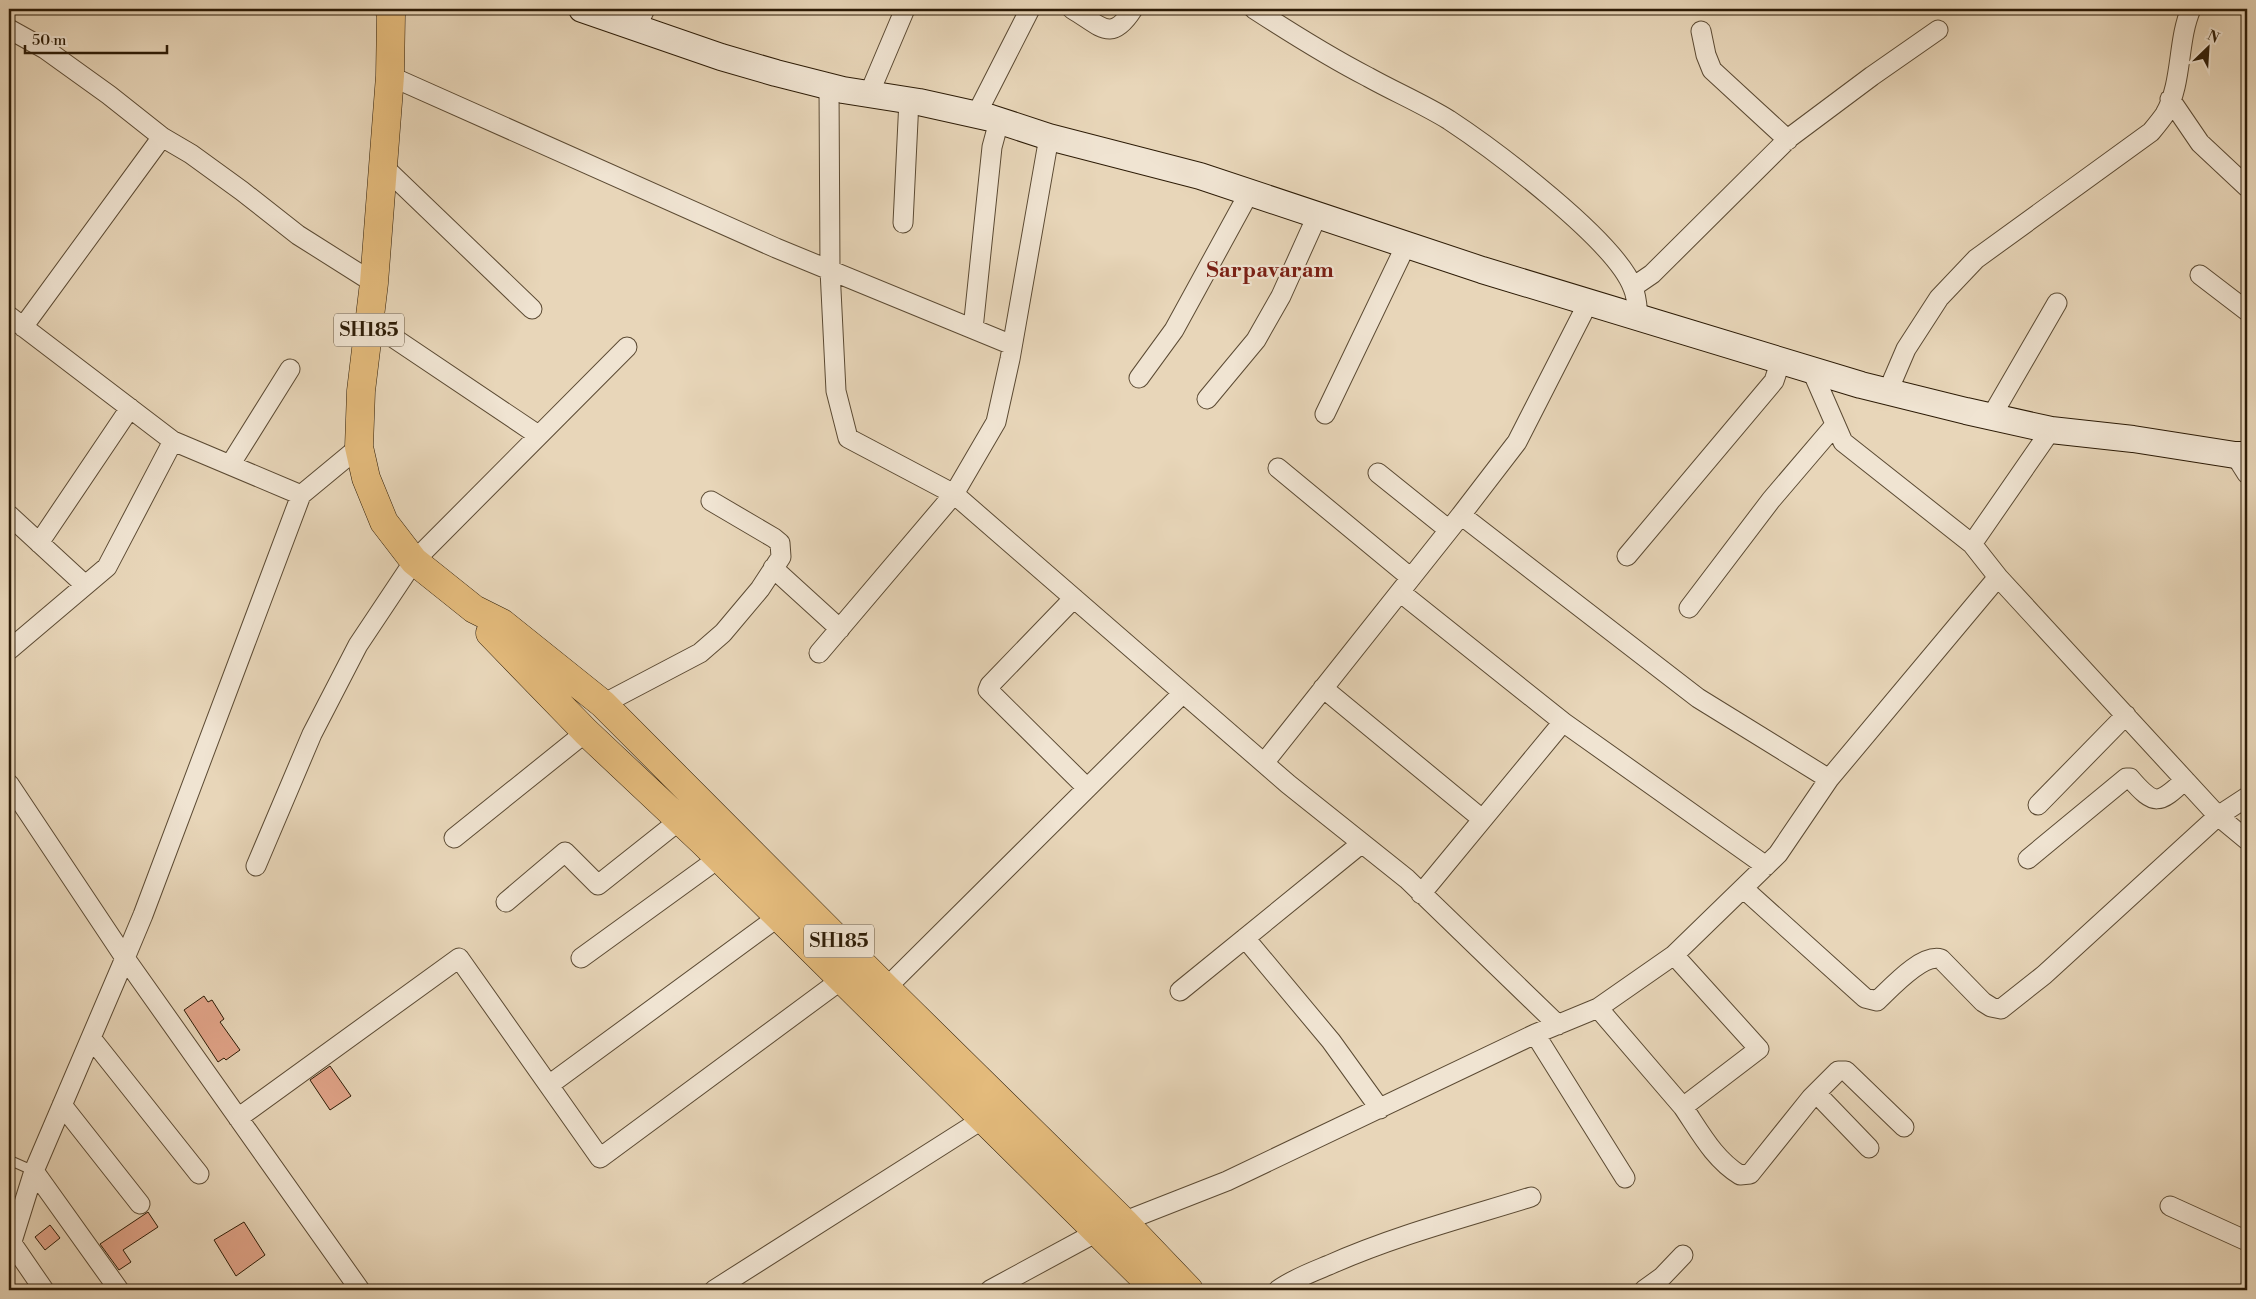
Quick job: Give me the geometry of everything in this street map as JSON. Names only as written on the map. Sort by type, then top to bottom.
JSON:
[{"type":"main road","name":"SH185","points":[[389,9],[391,15],[390,76],[374,283],[361,391],[358,447],[366,478],[384,522],[414,561],[474,609],[502,623],[603,704],[886,988],[1124,1222],[1189,1290]]},
{"type":"main road","points":[[582,9],[641,18],[721,57],[829,86],[909,100],[988,118],[1050,137],[1200,176],[1317,216],[1588,303],[1781,360],[1812,371],[1991,417],[2052,430],[2133,439],[2243,461]]},
{"type":"main road","name":"SH185","points":[[474,609],[492,636],[586,732],[680,820],[1156,1290]]},
{"type":"street","points":[[869,94],[905,9]]},
{"type":"street","points":[[973,329],[992,147],[988,118],[1030,9]]},
{"type":"street","points":[[1072,9],[1105,28],[1114,30],[1122,25],[1133,9]]},
{"type":"street","points":[[1888,391],[1906,349],[1939,298],[1976,259],[2151,132],[2166,113],[2176,83],[2186,21],[2191,9]]},
{"type":"street","points":[[1264,11],[1368,77],[1412,99],[1449,121],[1492,151],[1589,232],[1621,266],[1633,286],[1638,318]]},
{"type":"street","points":[[9,29],[44,49],[109,95],[162,137],[206,165],[298,235],[374,283]]},
{"type":"street","points":[[1633,286],[1658,268],[1788,140],[1872,76],[1938,30]]},
{"type":"street","points":[[1701,31],[1706,55],[1712,70],[1788,140]]},
{"type":"street","points":[[390,76],[776,248],[1012,345]]},
{"type":"street","points":[[829,86],[830,270],[836,392],[848,438],[954,494],[1264,763],[1408,879],[1421,894],[1558,1024]]},
{"type":"street","points":[[2170,99],[2200,144],[2247,187]]},
{"type":"street","points":[[903,223],[909,100]]},
{"type":"street","points":[[162,137],[16,321],[173,441],[301,495]]},
{"type":"street","points":[[820,653],[954,494],[996,422],[1050,137]]},
{"type":"street","points":[[383,166],[532,309]]},
{"type":"street","points":[[1139,378],[1174,330],[1248,193]]},
{"type":"street","points":[[1207,399],[1256,340],[1280,296],[1317,216]]},
{"type":"street","points":[[1325,414],[1406,245]]},
{"type":"street","points":[[2200,275],[2247,311]]},
{"type":"street","points":[[1991,417],[2057,302]]},
{"type":"street","points":[[1264,763],[1517,442],[1588,303]]},
{"type":"street","points":[[370,322],[538,435]]},
{"type":"street","points":[[256,866],[312,734],[354,653],[414,561],[627,347]]},
{"type":"street","points":[[1627,556],[1774,382],[1781,360]]},
{"type":"street","points":[[230,465],[290,369]]},
{"type":"street","points":[[1812,371],[1843,442],[1972,544],[1998,577],[2218,816],[2247,840]]},
{"type":"street","points":[[39,543],[130,408]]},
{"type":"street","points":[[1690,608],[1771,500],[1835,425]]},
{"type":"street","points":[[1972,544],[2052,430]]},
{"type":"street","points":[[9,650],[107,567],[173,441]]},
{"type":"street","points":[[44,1290],[10,1246],[34,1171],[143,915],[301,495],[358,447]]},
{"type":"street","points":[[1278,468],[1406,585],[1563,722],[1766,866]]},
{"type":"street","points":[[1378,473],[1455,523],[1698,698],[1829,779]]},
{"type":"street","points":[[603,704],[700,653],[723,633],[760,589],[781,557],[780,544],[774,538],[711,501]]},
{"type":"street","points":[[9,515],[85,586]]},
{"type":"street","points":[[773,568],[840,629]]},
{"type":"street","points":[[990,1290],[1097,1232],[1227,1181],[1534,1034],[1598,1008],[1674,955],[1778,854],[1829,779],[1998,577]]},
{"type":"street","points":[[1074,598],[990,685],[988,690],[1087,788]]},
{"type":"street","points":[[1323,688],[1482,819]]},
{"type":"street","points":[[886,988],[1183,693]]},
{"type":"street","points":[[2038,805],[2126,715]]},
{"type":"street","points":[[1421,894],[1563,722]]},
{"type":"street","points":[[454,838],[586,732]]},
{"type":"street","points":[[2028,859],[2126,778],[2130,778],[2150,798],[2158,800],[2166,798],[2185,780]]},
{"type":"street","points":[[9,784],[125,958],[360,1290]]},
{"type":"street","points":[[1744,889],[1858,992],[1871,1000],[1877,1001],[1923,960],[1935,957],[1941,958],[1983,1002],[1991,1008],[2001,1009],[2044,975],[2218,816],[2247,797]]},
{"type":"street","points":[[506,902],[564,852],[598,886],[680,820]]},
{"type":"street","points":[[1180,990],[1362,843]]},
{"type":"street","points":[[581,958],[718,858]]},
{"type":"street","points":[[548,1085],[778,917]]},
{"type":"street","points":[[1245,938],[1331,1041],[1380,1108]]},
{"type":"street","points":[[1674,955],[1759,1049],[1683,1106]]},
{"type":"street","points":[[238,1118],[459,958],[600,1158],[841,980]]},
{"type":"street","points":[[1598,1008],[1683,1106],[1714,1153],[1729,1168],[1740,1175],[1750,1174],[1816,1093],[1838,1071],[1846,1071],[1904,1127]]},
{"type":"street","points":[[1534,1034],[1625,1178]]},
{"type":"street","points":[[91,1038],[199,1174]]},
{"type":"street","points":[[1816,1093],[1869,1148]]},
{"type":"street","points":[[62,1104],[140,1204]]},
{"type":"street","points":[[714,1290],[983,1119]]},
{"type":"street","points":[[34,1171],[119,1290]]},
{"type":"street","points":[[1278,1290],[1286,1284],[1340,1260],[1424,1228],[1531,1198]]},
{"type":"street","points":[[2170,1206],[2247,1241]]},
{"type":"street","points":[[1644,1290],[1662,1277],[1683,1255]]},
{"type":"lane","points":[[9,1160],[34,1171]]},
{"type":"building","points":[[204,996],[208,1002],[212,1000],[224,1019],[220,1022],[240,1050],[226,1060],[224,1058],[218,1062],[184,1010]]},
{"type":"building","points":[[330,1066],[351,1096],[330,1110],[310,1080]]},
{"type":"building","points":[[148,1212],[158,1227],[123,1250],[131,1262],[119,1270],[100,1244]]},
{"type":"building","points":[[244,1222],[265,1255],[236,1276],[214,1240]]},
{"type":"building","points":[[50,1225],[60,1238],[45,1250],[35,1237]]},
{"type":"district","name":"Sarpavaram","points":[[1270,270]]}]
